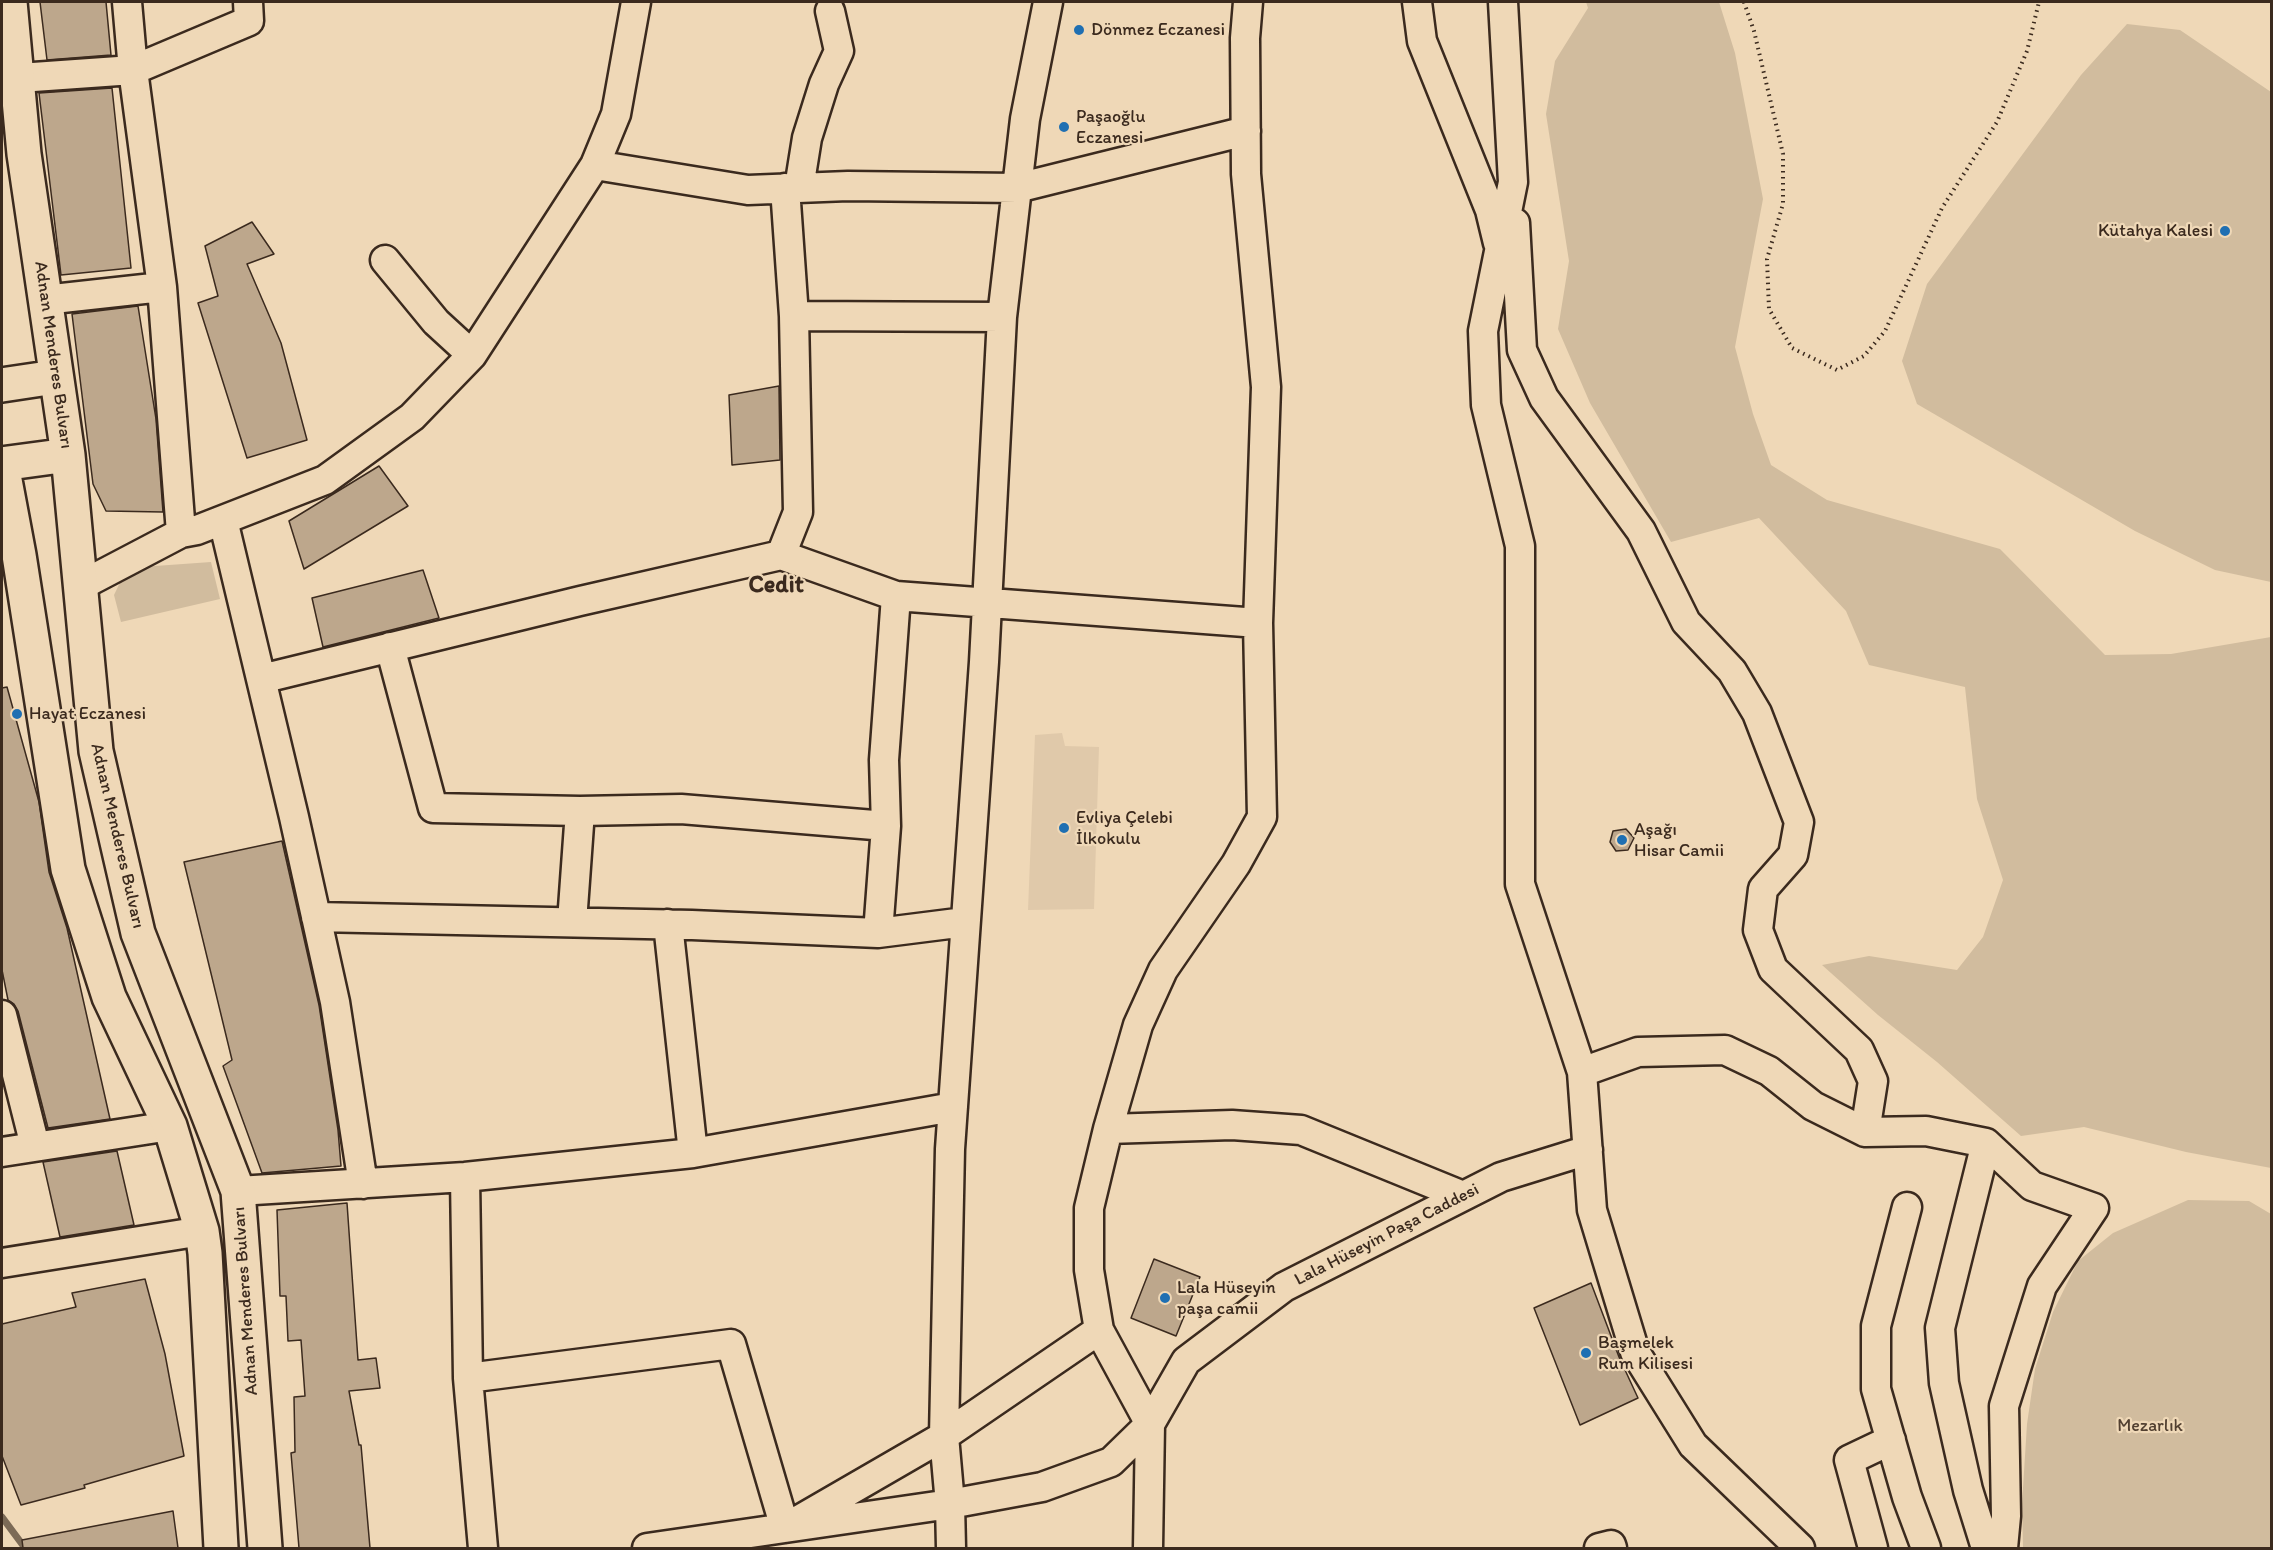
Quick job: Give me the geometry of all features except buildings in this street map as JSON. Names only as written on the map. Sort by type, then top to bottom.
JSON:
[{"type":"main road","name":"Adnan Menderes Bulvarı","points":[[10,2],[10,85],[24,154],[68,455],[96,752],[138,933],[238,1191],[265,1548]]},
{"type":"main road","points":[[2,385],[55,377]]},
{"type":"main road","points":[[2,464],[68,455]]},
{"type":"main road","name":"Adnan Menderes Bulvarı","points":[[2,464],[10,559],[68,869],[109,997],[170,1125],[202,1231],[206,1265],[221,1548]]},
{"type":"street","points":[[127,2],[133,70],[162,287],[181,533]]},
{"type":"street","points":[[10,85],[133,70],[249,21],[248,2]]},
{"type":"street","points":[[80,586],[181,533],[197,530],[326,480],[412,417],[472,355],[595,165],[616,114],[636,2]]},
{"type":"street","points":[[951,1548],[944,1436],[950,1149],[987,602],[1002,317],[1025,119],[1048,2]]},
{"type":"street","points":[[646,1548],[950,1504],[1042,1487],[1111,1462],[1150,1424],[1100,1330],[1089,1270],[1089,1208],[1108,1129],[1138,1025],[1163,970],[1236,864],[1262,817],[1258,623],[1266,387],[1246,174],[1245,38],[1248,2]]},
{"type":"street","points":[[1418,2],[1422,41],[1490,210],[1499,249]]},
{"type":"street","points":[[1503,2],[1522,350],[1544,398],[1641,531],[1686,622],[1732,671],[1757,714],[1799,822],[1793,855],[1763,889],[1758,930],[1773,969],[1859,1050],[1873,1081],[1865,1132]]},
{"type":"street","points":[[781,555],[798,512],[792,188],[824,84],[839,51],[830,11]]},
{"type":"street","points":[[595,165],[748,190],[848,186],[1017,188],[1246,131]]},
{"type":"street","points":[[1513,182],[1483,331],[1486,405],[1520,546],[1520,884],[1582,1072],[1592,1210],[1635,1352],[1693,1445],[1800,1548]]},
{"type":"street","points":[[385,260],[436,322],[472,355]]},
{"type":"street","points":[[44,300],[162,287]]},
{"type":"street","points":[[794,316],[1002,317]]},
{"type":"street","points":[[223,520],[335,1002],[363,1184]]},
{"type":"street","points":[[261,679],[580,601],[781,555],[896,596],[1258,623]]},
{"type":"street","points":[[878,933],[886,826],[884,760],[896,596]]},
{"type":"street","points":[[390,647],[433,808],[681,809],[886,826]]},
{"type":"street","points":[[572,922],[580,810]]},
{"type":"street","points":[[316,917],[668,924],[878,933],[965,922]]},
{"type":"street","points":[[668,924],[693,1153]]},
{"type":"street","points":[[2,1015],[35,1146]]},
{"type":"street","points":[[1582,1072],[1638,1052],[1725,1050],[1769,1071],[1813,1106],[1865,1132],[1926,1131],[1986,1143],[2032,1186],[2094,1208],[2042,1286],[2004,1406],[2006,1516],[2003,1548]]},
{"type":"street","points":[[238,1191],[465,1177],[693,1153],[953,1107]]},
{"type":"street","points":[[2,1152],[170,1125]]},
{"type":"street","points":[[1108,1129],[1232,1125],[1301,1130],[1462,1196]]},
{"type":"street","points":[[1986,1143],[1940,1328],[1944,1383],[1968,1490],[1986,1548]]},
{"type":"street","name":"Lala Hüseyin Paşa Caddesi","points":[[1148,1548],[1150,1424],[1186,1361],[1284,1287],[1501,1177],[1588,1149]]},
{"type":"street","points":[[465,1177],[468,1378],[483,1548]]},
{"type":"street","points":[[1907,1207],[1876,1326],[1876,1389],[1907,1497],[1926,1548]]},
{"type":"street","points":[[2,1263],[202,1231]]},
{"type":"street","points":[[785,1528],[944,1436],[1100,1330]]},
{"type":"street","points":[[468,1378],[731,1344],[785,1528]]},
{"type":"street","points":[[1873,1548],[1849,1460],[1891,1440]]},
{"type":"street","points":[[1599,1548],[1611,1545],[1612,1548]]},
{"type":"path","points":[[1744,2],[1754,31],[1783,154],[1783,204],[1767,259],[1769,309],[1792,348],[1837,370],[1864,356],[1885,331],[1942,208],[1998,122],[2027,51],[2039,2]]},
{"type":"shaded area","name":"Evliya Çelebi İlkokulu","points":[[1062,733],[1065,746],[1099,747],[1094,909],[1028,910],[1035,735]]},
{"type":"green space","points":[[1586,2],[1719,2],[1735,53],[1763,199],[1735,347],[1753,414],[1771,465],[1827,500],[2000,549],[2105,655],[2171,654],[2271,637],[2271,1168],[2186,1152],[2084,1127],[2021,1136],[1822,965],[1869,956],[1957,970],[1983,937],[2003,880],[1977,799],[1965,687],[1869,665],[1846,611],[1759,518],[1671,542],[1590,403],[1558,329],[1569,261],[1546,114],[1555,61],[1588,8]]},
{"type":"green space","points":[[2127,24],[2180,30],[2271,92],[2271,582],[2215,570],[2135,531],[1917,404],[1902,361],[1927,284],[2081,75]]},
{"type":"green space","points":[[211,562],[220,599],[121,622],[114,595],[127,568]]},
{"type":"green space","name":"Mezarlık","points":[[2188,1200],[2249,1201],[2271,1214],[2271,1548],[2023,1548],[2022,1504],[2027,1424],[2035,1369],[2053,1312],[2078,1261],[2113,1233]]},
{"type":"waterway","points":[[2,1517],[25,1548]]},
{"type":"place","name":"Dönmez Eczanesi","points":[[1079,30]]},
{"type":"place","name":"Paşaoğlu Eczanesi","points":[[1064,127]]},
{"type":"place","name":"Kütahya Kalesi","points":[[2225,231]]},
{"type":"place","name":"Hayat Eczanesi","points":[[17,714]]},
{"type":"place","name":"Evliya Çelebi İlkokulu","points":[[1064,828]]},
{"type":"place","name":"Aşağı Hisar Camii","points":[[1622,840]]},
{"type":"place","name":"Lala Hüseyin paşa camii","points":[[1165,1298]]},
{"type":"place","name":"Başmelek Rum Kilisesi","points":[[1586,1353]]},
{"type":"district","name":"Cedit","points":[[776,586]]}]
